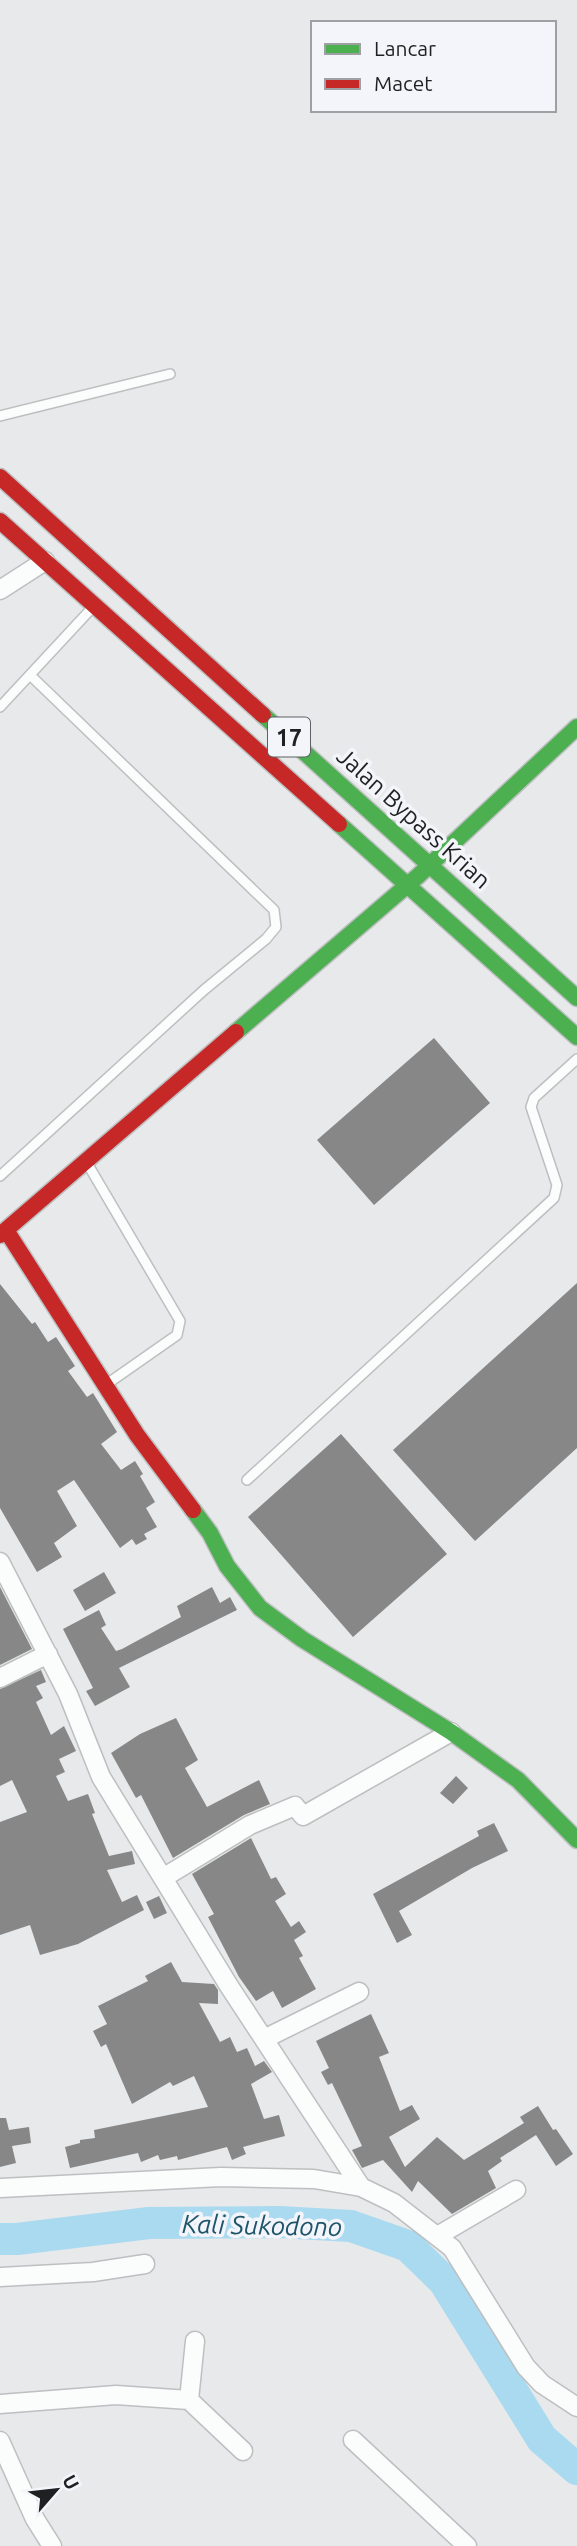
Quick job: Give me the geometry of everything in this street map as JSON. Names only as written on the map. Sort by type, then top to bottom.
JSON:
[{"type":"main road","name":"Jalan Bypass Krian","points":[[0,477],[577,998]]},
{"type":"main road","name":"17","points":[[0,521],[577,1037]]},
{"type":"main road","points":[[577,727],[407,886],[3,1233],[137,1435],[210,1533],[227,1566],[260,1608],[302,1639],[451,1732],[518,1780],[577,1840]]},
{"type":"street","points":[[0,590],[45,561]]},
{"type":"street","points":[[0,1562],[68,1694],[101,1777],[264,2039],[361,2187]]},
{"type":"street","points":[[0,1678],[48,1654]]},
{"type":"street","points":[[163,1878],[250,1825],[295,1806],[303,1816],[451,1732]]},
{"type":"street","points":[[264,2039],[359,1992]]},
{"type":"street","points":[[0,2189],[221,2177],[314,2179],[361,2187],[394,2203],[439,2235],[462,2261],[526,2367],[542,2384],[577,2407]]},
{"type":"street","points":[[439,2235],[516,2190]]},
{"type":"street","points":[[0,2277],[93,2272],[145,2264]]},
{"type":"street","points":[[189,2400],[195,2341]]},
{"type":"street","points":[[0,2404],[116,2395],[189,2400],[243,2451]]},
{"type":"street","points":[[353,2440],[467,2546]]},
{"type":"street","points":[[0,2441],[35,2519],[52,2546]]},
{"type":"lane","points":[[0,416],[170,374]]},
{"type":"lane","points":[[0,706],[93,606]]},
{"type":"lane","points":[[0,1176],[204,990],[267,939],[276,927],[274,910],[30,675]]},
{"type":"lane","points":[[247,1480],[554,1198],[557,1185],[531,1107],[534,1098],[577,1059]]},
{"type":"lane","points":[[85,1160],[180,1321],[177,1335],[106,1385]]},
{"type":"building","points":[[434,1038],[490,1103],[374,1205],[317,1140]]},
{"type":"building","points":[[577,1283],[577,1448],[475,1541],[393,1450]]},
{"type":"building","points":[[0,1284],[32,1324],[35,1322],[48,1342],[56,1337],[75,1366],[68,1371],[87,1397],[93,1393],[117,1432],[101,1444],[121,1470],[135,1461],[143,1474],[140,1476],[155,1502],[146,1508],[157,1527],[144,1534],[147,1539],[136,1545],[132,1539],[120,1548],[74,1480],[57,1491],[77,1526],[54,1543],[62,1557],[37,1572],[0,1508]]},
{"type":"building","points":[[341,1434],[447,1554],[353,1637],[248,1517]]},
{"type":"building","points":[[104,1572],[116,1593],[85,1611],[73,1590]]},
{"type":"building","points":[[0,1587],[32,1649],[0,1665]]},
{"type":"building","points":[[212,1587],[220,1603],[230,1597],[237,1610],[119,1668],[130,1687],[95,1706],[86,1691],[93,1688],[63,1629],[99,1610],[106,1625],[101,1628],[116,1651],[181,1617],[177,1606]]},
{"type":"building","points":[[41,1670],[46,1682],[36,1686],[43,1698],[36,1702],[51,1735],[64,1726],[76,1751],[59,1759],[65,1772],[56,1776],[68,1801],[88,1794],[95,1813],[92,1814],[109,1856],[132,1851],[135,1864],[107,1870],[122,1902],[137,1895],[144,1910],[78,1944],[40,1955],[30,1925],[0,1935],[0,1822],[27,1812],[12,1780],[0,1786],[0,1689]]},
{"type":"building","points":[[176,1718],[198,1760],[185,1768],[207,1807],[259,1780],[270,1804],[244,1815],[173,1858],[141,1795],[136,1798],[111,1753],[140,1734]]},
{"type":"building","points":[[456,1776],[468,1788],[453,1804],[440,1793]]},
{"type":"building","points":[[494,1823],[508,1851],[472,1868],[399,1911],[412,1935],[397,1943],[373,1894],[479,1836],[477,1831]]},
{"type":"building","points":[[251,1838],[271,1879],[276,1877],[286,1894],[275,1901],[291,1927],[299,1921],[306,1932],[294,1940],[303,1956],[299,1958],[316,1989],[282,2008],[273,1991],[256,2001],[239,1977],[208,1917],[214,1914],[192,1874]]},
{"type":"building","points":[[159,1896],[167,1913],[154,1919],[146,1902]]},
{"type":"building","points":[[171,1962],[182,1982],[214,1984],[218,1990],[218,2004],[199,2003],[220,2042],[230,2037],[237,2052],[247,2048],[255,2066],[264,2061],[272,2072],[251,2084],[264,2119],[279,2115],[285,2136],[243,2147],[246,2154],[232,2160],[227,2147],[178,2160],[177,2156],[160,2160],[158,2155],[141,2162],[138,2153],[70,2168],[65,2147],[80,2143],[80,2140],[95,2138],[94,2130],[208,2107],[194,2076],[173,2086],[170,2082],[132,2104],[106,2044],[101,2047],[93,2031],[107,2024],[98,2006],[148,1981],[145,1976]]},
{"type":"building","points":[[371,2014],[389,2053],[379,2057],[400,2111],[412,2105],[420,2119],[389,2137],[405,2167],[437,2137],[464,2160],[524,2123],[520,2117],[538,2106],[573,2154],[556,2166],[536,2135],[500,2158],[502,2161],[488,2171],[496,2188],[452,2214],[418,2181],[412,2192],[383,2160],[362,2168],[352,2150],[362,2146],[332,2083],[328,2085],[321,2072],[329,2068],[316,2041]]},
{"type":"building","points":[[0,2118],[6,2118],[9,2130],[29,2127],[31,2143],[12,2146],[16,2163],[0,2167]]},
{"type":"waterway","name":"Kali Sukodono","points":[[0,2239],[149,2223],[279,2222],[351,2226],[408,2246],[444,2281],[542,2439],[577,2469]]},
{"type":"traffic: fast","points":[[263,715],[577,998]]},
{"type":"traffic: fast","points":[[236,1032],[418,876],[577,727]]},
{"type":"traffic: fast","points":[[339,824],[577,1037]]},
{"type":"traffic: fast","points":[[193,1510],[210,1533],[227,1566],[260,1608],[302,1639],[451,1732],[518,1780],[577,1840]]},
{"type":"traffic: jam","points":[[0,477],[263,715]]},
{"type":"traffic: jam","points":[[0,521],[339,824]]},
{"type":"traffic: jam","points":[[0,1235],[236,1032]]},
{"type":"traffic: jam","points":[[6,1230],[137,1435],[193,1510]]}]
